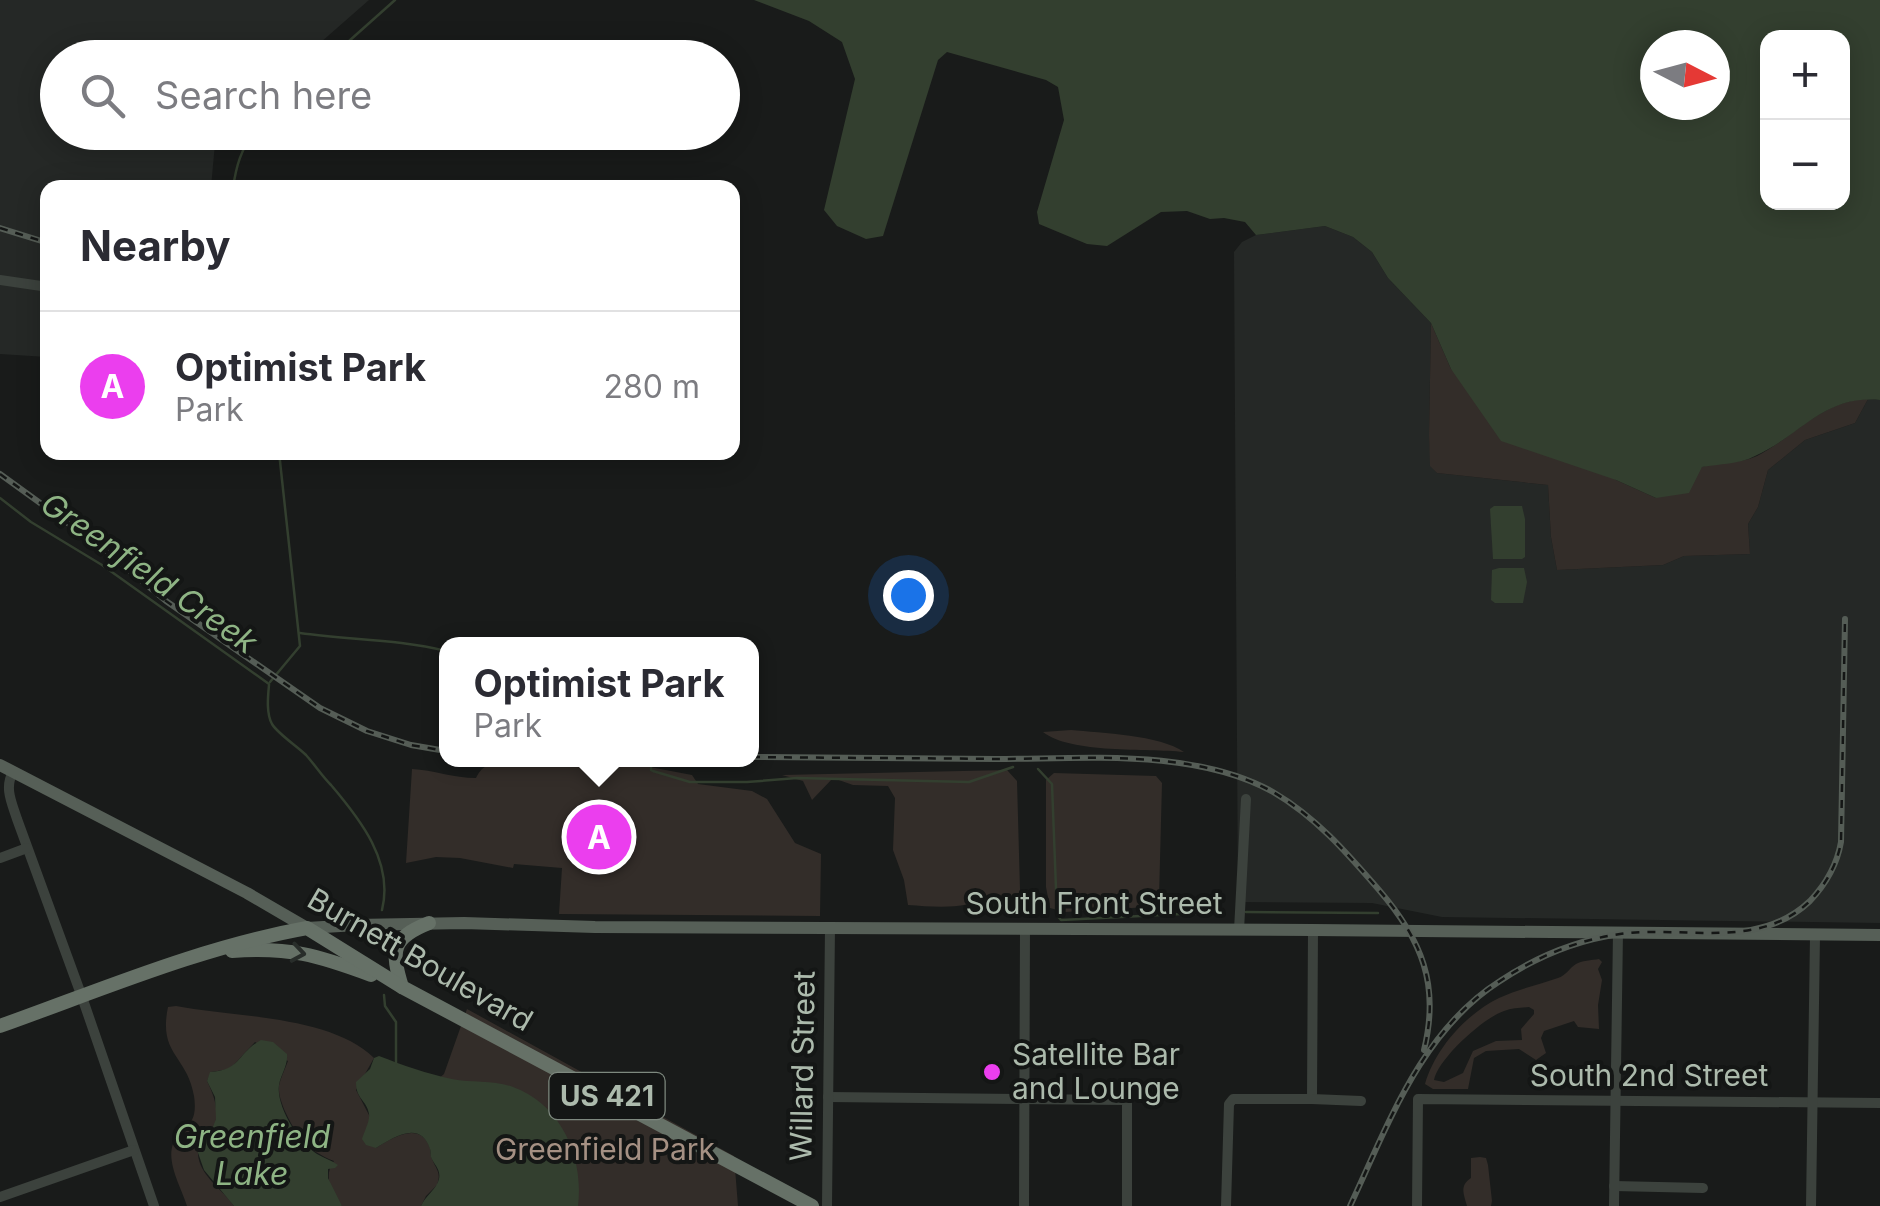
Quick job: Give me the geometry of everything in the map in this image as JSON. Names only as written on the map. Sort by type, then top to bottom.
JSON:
[{"type":"highway","points":[[402,987],[395,949],[409,931],[428,923]]},
{"type":"highway","points":[[0,1026],[201,953],[307,928]]},
{"type":"highway","name":"Burnett Boulevard","points":[[307,928],[402,987],[812,1206]]},
{"type":"highway","points":[[201,953],[293,951],[326,958],[402,987]]},
{"type":"main road","name":"Burnett Boulevard","points":[[6,769],[246,892],[307,928]]},
{"type":"main road","name":"South Front Street","points":[[307,928],[428,923],[1880,936]]},
{"type":"street","points":[[0,280],[40,286]]},
{"type":"street","points":[[6,769],[9,794],[27,848],[154,1206]]},
{"type":"street","points":[[1239,930],[1246,798]]},
{"type":"street","points":[[0,858],[27,848]]},
{"type":"street","name":"Willard Street","points":[[826,1206],[830,928]]},
{"type":"street","points":[[1024,1206],[1025,928]]},
{"type":"street","points":[[1312,1098],[1313,930]]},
{"type":"street","points":[[1614,1206],[1618,932]]},
{"type":"street","points":[[1811,1206],[1815,936]]},
{"type":"street","points":[[828,1098],[1127,1100],[1128,1206]]},
{"type":"street","points":[[1226,1206],[1229,1104],[1238,1099],[1361,1101]]},
{"type":"street","name":"South 2nd Street","points":[[1417,1206],[1418,1099],[1880,1102]]},
{"type":"street","points":[[0,1197],[134,1150]]},
{"type":"street","points":[[1614,1186],[1703,1188]]},
{"type":"shaded area","points":[[0,0],[369,0],[323,40],[40,40],[40,150],[214,150],[212,180],[40,180],[40,357],[0,354]]},
{"type":"shaded area","points":[[1325,226],[1353,237],[1372,252],[1388,278],[1431,323],[1431,466],[1437,473],[1548,485],[1557,570],[1663,565],[1684,556],[1750,554],[1748,524],[1758,507],[1768,470],[1805,440],[1855,423],[1868,399],[1880,400],[1880,923],[1442,917],[1372,903],[1238,902],[1234,252],[1242,242],[1256,235]]},
{"type":"green space","points":[[1431,323],[1451,369],[1616,480],[1656,498],[1702,467],[1757,456],[1823,412],[1868,399],[1855,423],[1805,440],[1768,470],[1758,507],[1748,524],[1750,554],[1684,556],[1663,565],[1557,570],[1548,485],[1437,473],[1430,466]]},
{"type":"green space","points":[[1071,730],[1146,738],[1184,752],[1090,747],[1043,732]]},
{"type":"green space","points":[[486,767],[650,767],[692,775],[698,784],[752,791],[767,799],[795,843],[821,854],[820,916],[559,914],[562,868],[514,864],[513,868],[436,857],[406,863],[412,769],[476,778]]},
{"type":"green space","points":[[1007,770],[1017,781],[1020,890],[1014,904],[1007,906],[990,896],[961,906],[908,905],[893,850],[895,798],[888,786],[853,785],[833,778],[812,800],[803,781],[782,775]]},
{"type":"green space","points":[[1054,773],[1156,776],[1162,783],[1159,898],[1148,907],[1065,912],[1050,908],[1046,887],[1046,780]]},
{"type":"green space","points":[[1599,959],[1599,1029],[1578,1027],[1574,1021],[1544,1031],[1541,1038],[1546,1053],[1536,1060],[1519,1049],[1486,1051],[1474,1058],[1468,1089],[1433,1089],[1425,1084],[1444,1046],[1475,1013],[1513,992],[1561,977],[1578,963]],"holes":[[[1510,1009],[1534,1010],[1521,1029],[1522,1040],[1496,1041],[1473,1051],[1463,1073],[1444,1082],[1434,1080],[1452,1051],[1485,1022]]]},
{"type":"green space","points":[[168,1007],[281,1020],[356,1044],[374,1058],[356,1090],[369,1115],[376,1148],[405,1134],[420,1135],[430,1149],[438,1173],[437,1185],[421,1206],[342,1206],[330,1184],[329,1172],[334,1161],[303,1141],[284,1109],[279,1085],[288,1061],[255,1042],[230,1069],[211,1072],[207,1081],[215,1101],[216,1121],[198,1151],[203,1169],[234,1206],[187,1206],[171,1151],[176,1138],[191,1121],[195,1107],[190,1082],[167,1035]]},
{"type":"green space","name":"Greenfield Park","points":[[467,1009],[734,1156],[738,1206],[567,1206],[418,1096],[444,1074]]},
{"type":"green space","points":[[1471,1158],[1486,1158],[1488,1165],[1491,1206],[1467,1206],[1463,1190],[1471,1178]]},
{"type":"water","points":[[754,0],[1880,0],[1880,400],[1860,400],[1828,410],[1755,456],[1702,467],[1689,493],[1656,498],[1616,480],[1501,441],[1451,369],[1431,323],[1388,278],[1372,252],[1353,237],[1325,226],[1256,235],[1245,222],[1210,219],[1187,211],[1161,212],[1107,246],[1087,244],[1039,224],[1037,212],[1064,120],[1058,87],[1046,80],[947,52],[938,60],[883,236],[866,239],[837,226],[824,210],[855,79],[842,42],[809,21]]},
{"type":"water","points":[[1522,506],[1522,559],[1493,559],[1490,509]]},
{"type":"water","points":[[1524,568],[1527,582],[1523,603],[1491,600],[1492,570]]},
{"type":"water","name":"Greenfield Lake","points":[[261,1040],[273,1042],[287,1054],[279,1085],[281,1104],[303,1142],[338,1165],[328,1169],[328,1178],[342,1206],[234,1206],[204,1170],[197,1150],[216,1119],[215,1097],[207,1081],[210,1072],[228,1068]]},
{"type":"water","name":"Greenfield Lake","points":[[379,1056],[434,1075],[513,1087],[545,1106],[573,1152],[578,1206],[421,1206],[439,1176],[426,1140],[420,1135],[406,1134],[376,1148],[362,1139],[369,1114],[356,1082]]},
{"type":"waterway","name":"Greenfield Creek","points":[[350,40],[395,0]]},
{"type":"waterway","name":"Greenfield Creek","points":[[235,180],[244,150]]},
{"type":"waterway","name":"Greenfield Creek","points":[[270,682],[300,646],[280,460]]},
{"type":"waterway","name":"Greenfield Creek","points":[[0,498],[269,684]]},
{"type":"waterway","points":[[300,633],[439,650]]},
{"type":"waterway","points":[[269,685],[272,724],[309,759],[353,812],[372,842],[383,875],[382,910]]},
{"type":"waterway","points":[[651,767],[690,782],[797,778],[969,782],[1013,767]]},
{"type":"waterway","points":[[1038,769],[1052,784],[1057,915],[1061,920],[1201,913]]},
{"type":"waterway","points":[[1246,912],[1378,913]]},
{"type":"waterway","points":[[384,995],[385,1006],[396,1022],[396,1063]]},
{"type":"railway","points":[[0,228],[40,240]]},
{"type":"railway","points":[[0,474],[101,547],[166,601],[320,708],[367,731],[439,750]]},
{"type":"railway","points":[[1350,1206],[1393,1112],[1428,1053],[1472,1002],[1500,981],[1557,951],[1604,937],[1644,932],[1719,933],[1767,926],[1789,916],[1816,895],[1834,866],[1841,842],[1845,619]]},
{"type":"railway","points":[[759,757],[1138,759],[1209,768],[1242,778],[1273,792],[1317,824],[1394,909],[1424,964],[1430,1005],[1424,1050]]},
{"type":"place","name":"Optimist Park","points":[[599,837]]},
{"type":"place","name":"Satellite Bar and Lounge","points":[[992,1072]]}]
